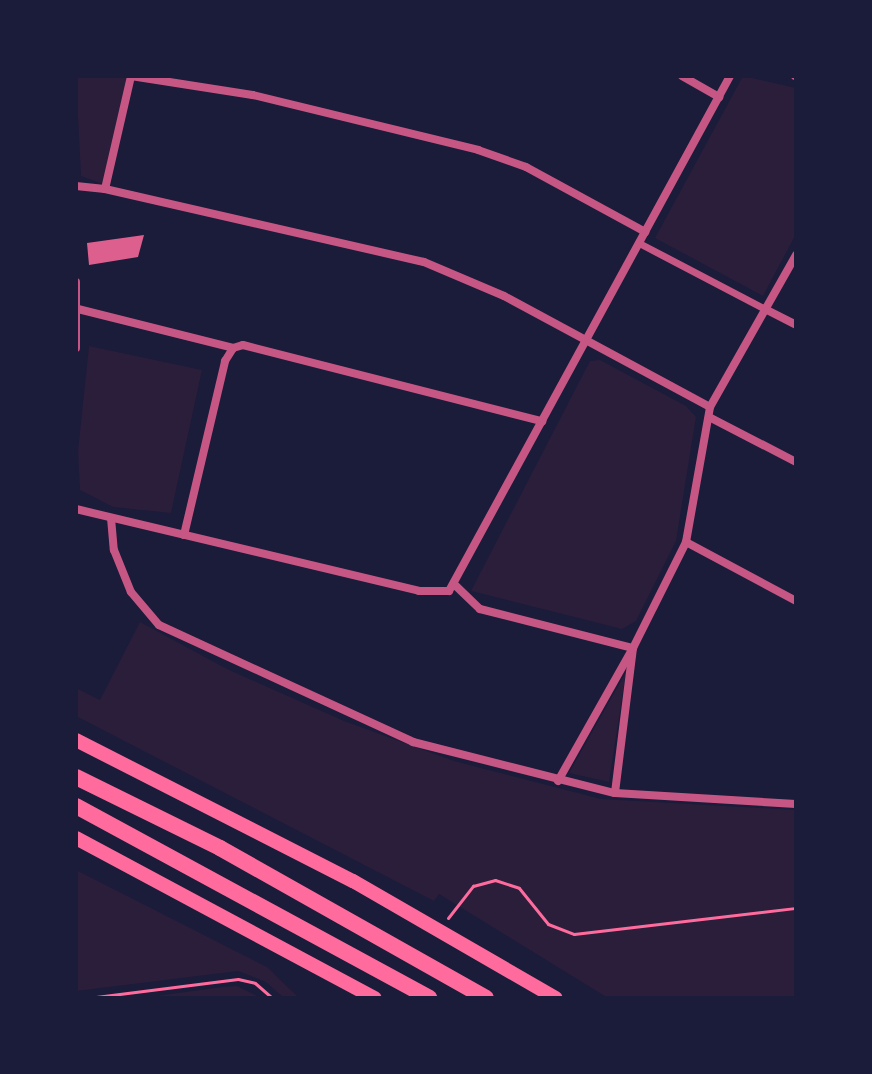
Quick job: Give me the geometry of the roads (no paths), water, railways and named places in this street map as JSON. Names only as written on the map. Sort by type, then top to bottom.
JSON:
[{"type":"highway","points":[[76,740],[353,881],[556,998]]},
{"type":"highway","points":[[76,777],[220,848],[486,998]]},
{"type":"highway","points":[[76,806],[429,998]]},
{"type":"highway","points":[[76,838],[375,998]]},
{"type":"street","points":[[105,189],[131,76],[253,95],[478,150],[526,167],[645,232]]},
{"type":"street","points":[[682,76],[719,97]]},
{"type":"street","points":[[76,509],[430,594],[456,586],[730,76]]},
{"type":"street","points":[[76,186],[105,189],[424,262],[504,296],[796,462]]},
{"type":"street","points":[[639,243],[796,325]]},
{"type":"street","points":[[558,781],[633,648],[686,542],[709,412],[796,255]]},
{"type":"street","points":[[76,282],[76,348]]},
{"type":"street","points":[[78,309],[233,348],[243,345],[542,421]]},
{"type":"street","points":[[184,535],[225,361],[233,348]]},
{"type":"street","points":[[111,518],[114,550],[131,592],[159,625],[413,742],[615,793],[796,804]]},
{"type":"street","points":[[686,542],[796,601]]},
{"type":"street","points":[[456,586],[480,609],[633,648]]},
{"type":"street","points":[[615,793],[633,648]]}]
